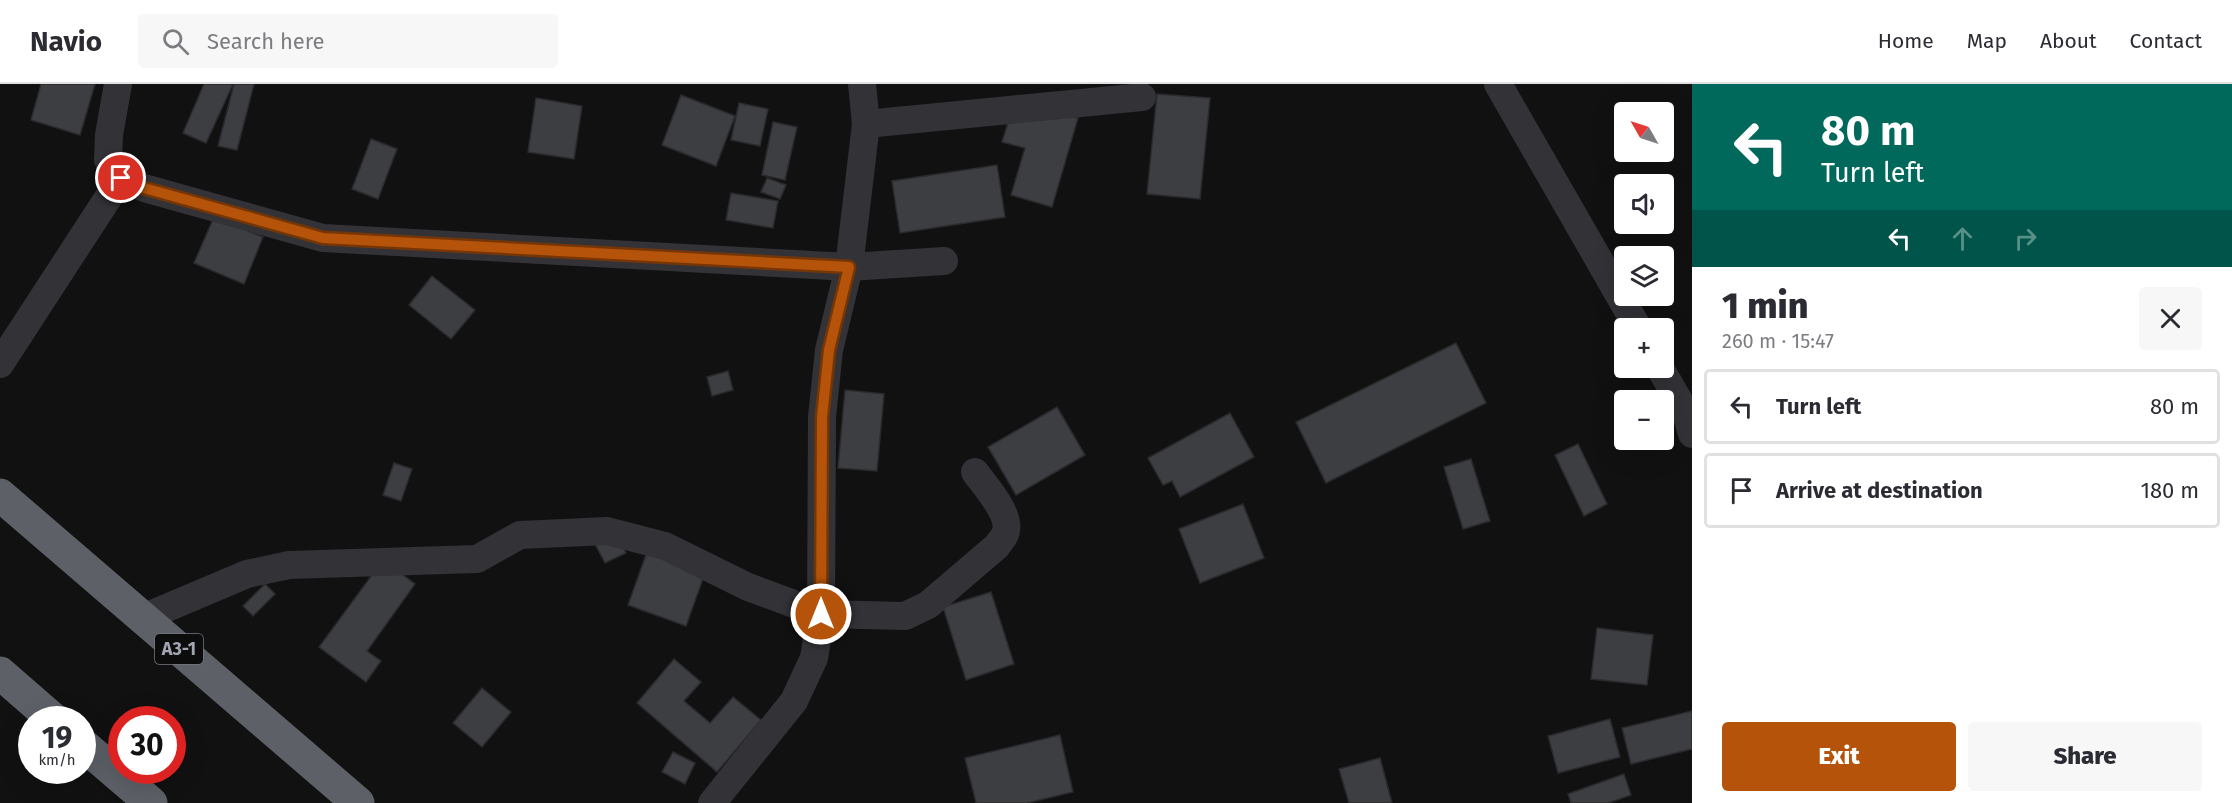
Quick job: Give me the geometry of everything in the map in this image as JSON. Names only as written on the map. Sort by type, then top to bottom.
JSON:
[{"type":"highway","name":"A3-1","points":[[0,495],[358,803]]},
{"type":"highway","points":[[0,673],[38,706]]},
{"type":"highway","points":[[96,756],[151,803]]},
{"type":"street","points":[[118,84],[109,135],[108,160],[121,178],[144,188],[323,238],[849,267],[944,261]]},
{"type":"street","points":[[712,803],[794,701],[814,658],[821,614],[822,417],[829,350],[849,267],[866,124],[861,84]]},
{"type":"street","points":[[1498,84],[1632,318]]},
{"type":"street","points":[[866,124],[1142,97]]},
{"type":"street","points":[[0,364],[121,178]]},
{"type":"street","points":[[1666,378],[1686,413],[1692,434]]},
{"type":"street","points":[[143,618],[247,574],[289,565],[477,559],[520,535],[607,531],[665,546],[748,587],[821,614],[905,616],[928,605],[997,546],[1006,534],[1007,522],[1002,510],[975,472]]},
{"type":"building","points":[[41,84],[95,84],[80,135],[31,120]]},
{"type":"building","points":[[204,84],[233,84],[206,143],[183,133]]},
{"type":"building","points":[[234,84],[254,84],[237,150],[218,146]]},
{"type":"building","points":[[1157,94],[1210,98],[1200,199],[1147,194]]},
{"type":"building","points":[[681,95],[735,116],[716,166],[662,145]]},
{"type":"building","points":[[536,98],[582,106],[574,159],[528,152]]},
{"type":"building","points":[[1015,100],[1078,118],[1052,207],[1011,195],[1025,148],[1002,142]]},
{"type":"building","points":[[739,103],[768,109],[760,146],[731,140]]},
{"type":"building","points":[[773,122],[797,127],[785,180],[762,175]]},
{"type":"building","points":[[371,139],[397,149],[378,199],[352,189]]},
{"type":"building","points":[[997,165],[1005,217],[900,233],[892,181]]},
{"type":"building","points":[[767,178],[786,185],[780,199],[761,192]]},
{"type":"building","points":[[731,193],[778,201],[773,228],[726,220]]},
{"type":"building","points":[[214,217],[263,237],[244,284],[194,263]]},
{"type":"building","points":[[432,276],[475,310],[451,339],[409,305]]},
{"type":"building","points":[[1456,343],[1486,403],[1326,483],[1296,422]]},
{"type":"building","points":[[728,371],[733,390],[712,396],[707,377]]},
{"type":"building","points":[[845,390],[884,394],[877,471],[838,468]]},
{"type":"building","points":[[1057,407],[1085,455],[1016,495],[988,447]]},
{"type":"building","points":[[1230,413],[1254,457],[1180,497],[1172,481],[1163,485],[1148,458]]},
{"type":"building","points":[[1578,444],[1607,504],[1584,516],[1555,455]]},
{"type":"building","points":[[1471,459],[1490,521],[1463,529],[1444,467]]},
{"type":"building","points":[[394,463],[412,469],[401,501],[383,495]]},
{"type":"building","points":[[1243,504],[1264,558],[1200,583],[1179,529]]},
{"type":"building","points":[[613,528],[626,553],[605,563],[592,538]]},
{"type":"building","points":[[647,552],[705,573],[686,626],[628,605]]},
{"type":"building","points":[[383,560],[415,584],[367,651],[381,661],[366,682],[319,647]]},
{"type":"building","points":[[265,584],[275,594],[253,616],[243,606]]},
{"type":"building","points":[[991,592],[1014,664],[966,680],[943,607]]},
{"type":"building","points":[[1597,628],[1653,635],[1647,685],[1591,679]]},
{"type":"building","points":[[674,659],[701,682],[684,701],[710,723],[733,697],[761,720],[717,772],[637,703]]},
{"type":"building","points":[[482,688],[511,712],[482,747],[453,723]]},
{"type":"building","points":[[1692,711],[1692,749],[1631,764],[1622,728]]},
{"type":"building","points":[[1610,719],[1620,757],[1558,773],[1548,736]]},
{"type":"building","points":[[1060,735],[1073,792],[1027,803],[976,803],[965,758]]},
{"type":"building","points":[[673,752],[695,763],[685,784],[662,772]]},
{"type":"building","points":[[1380,758],[1392,803],[1349,803],[1339,769]]},
{"type":"building","points":[[1624,774],[1631,795],[1608,803],[1571,803],[1568,794]]},
{"type":"route","points":[[121,178],[144,188],[323,238],[849,267],[829,350],[822,417],[821,614]]}]
